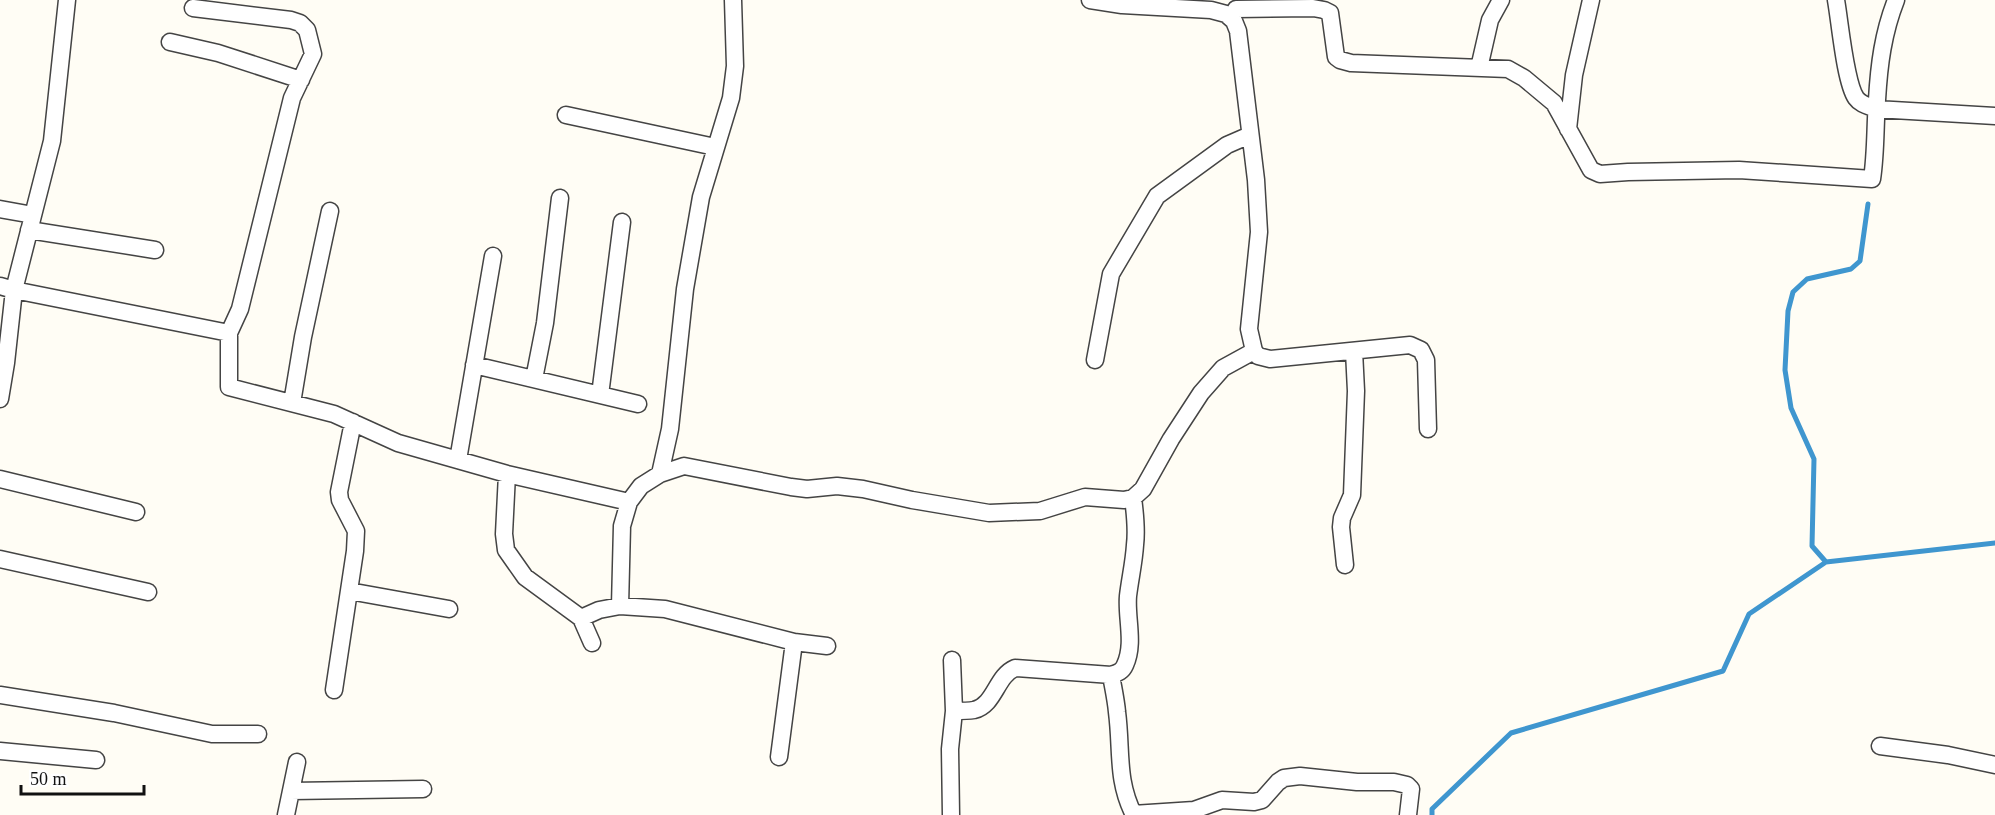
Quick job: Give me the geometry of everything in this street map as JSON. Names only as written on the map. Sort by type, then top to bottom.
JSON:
[{"type":"street","points":[[0,399],[7,288],[31,222],[52,141],[67,0]]},
{"type":"street","points":[[660,474],[670,429],[685,289],[701,197],[731,98],[735,66],[733,0]]},
{"type":"street","points":[[1090,0],[1122,5],[1211,10],[1226,14],[1235,10],[1313,8],[1330,14],[1336,57],[1340,60],[1351,63],[1508,69],[1524,78],[1554,102],[1591,170],[1600,174],[1739,170],[1872,179],[1881,50],[1896,0]]},
{"type":"street","points":[[1479,68],[1490,20],[1501,0]]},
{"type":"street","points":[[1568,129],[1574,75],[1591,0]]},
{"type":"street","points":[[1836,0],[1849,83],[1856,98],[1864,105],[1876,109],[1995,116]]},
{"type":"street","points":[[193,8],[300,23],[307,30],[313,54],[292,98],[240,309],[229,333],[229,387],[334,414],[399,443],[458,460],[507,474],[629,502]]},
{"type":"street","points":[[1235,10],[1256,180],[1259,232],[1250,329],[1254,351],[1258,356],[1270,359],[1410,345],[1421,350],[1426,360],[1428,429]]},
{"type":"street","points":[[170,42],[218,52],[301,80]]},
{"type":"street","points":[[566,115],[715,147]]},
{"type":"street","points":[[1095,360],[1111,274],[1157,196],[1227,145],[1250,135]]},
{"type":"street","points":[[534,379],[545,322],[560,198]]},
{"type":"street","points":[[0,208],[31,222],[155,250]]},
{"type":"street","points":[[292,403],[303,337],[330,211]]},
{"type":"street","points":[[600,395],[622,222]]},
{"type":"street","points":[[458,460],[493,256]]},
{"type":"street","points":[[7,288],[229,333]]},
{"type":"street","points":[[620,606],[622,526],[629,502],[641,486],[660,474],[684,466],[799,488],[837,486],[863,489],[989,513],[1040,511],[1085,497],[1124,500],[1133,498],[1143,489],[1171,439],[1201,393],[1223,368],[1254,351]]},
{"type":"street","points":[[1345,565],[1341,527],[1342,518],[1352,495],[1356,391],[1354,351]]},
{"type":"street","points":[[474,365],[638,404]]},
{"type":"street","points":[[334,690],[356,531],[340,500],[339,492],[353,422]]},
{"type":"street","points":[[507,474],[504,534],[506,550],[525,577],[581,618],[592,643]]},
{"type":"street","points":[[0,478],[136,512]]},
{"type":"street","points":[[954,711],[975,710],[984,705],[1007,672],[1015,669],[1110,675],[1124,669],[1129,649],[1128,597],[1136,543],[1133,498]]},
{"type":"street","points":[[0,558],[148,592]]},
{"type":"street","points":[[349,591],[449,609]]},
{"type":"street","points":[[581,618],[599,610],[620,606],[664,609],[794,642],[827,646]]},
{"type":"street","points":[[779,757],[794,642]]},
{"type":"street","points":[[951,815],[950,749],[954,711],[952,660]]},
{"type":"street","points":[[1110,675],[1118,713],[1118,745],[1125,796],[1134,814],[1194,810],[1222,800],[1254,802],[1262,800],[1284,778],[1300,776],[1357,782],[1394,782],[1407,785],[1411,789],[1408,815]]},
{"type":"street","points":[[0,699],[114,713],[212,734],[258,734]]},
{"type":"street","points":[[1880,746],[1948,755],[1995,765]]},
{"type":"street","points":[[0,751],[96,760]]},
{"type":"street","points":[[286,815],[297,762]]},
{"type":"street","points":[[291,791],[423,789]]},
{"type":"waterway","points":[[1826,562],[1812,546],[1814,459],[1791,408],[1785,370],[1788,311],[1793,292],[1807,279],[1851,269],[1860,261],[1868,204]]},
{"type":"waterway","points":[[1432,815],[1432,809],[1511,733],[1723,671],[1749,614],[1826,562],[1995,543]]}]
